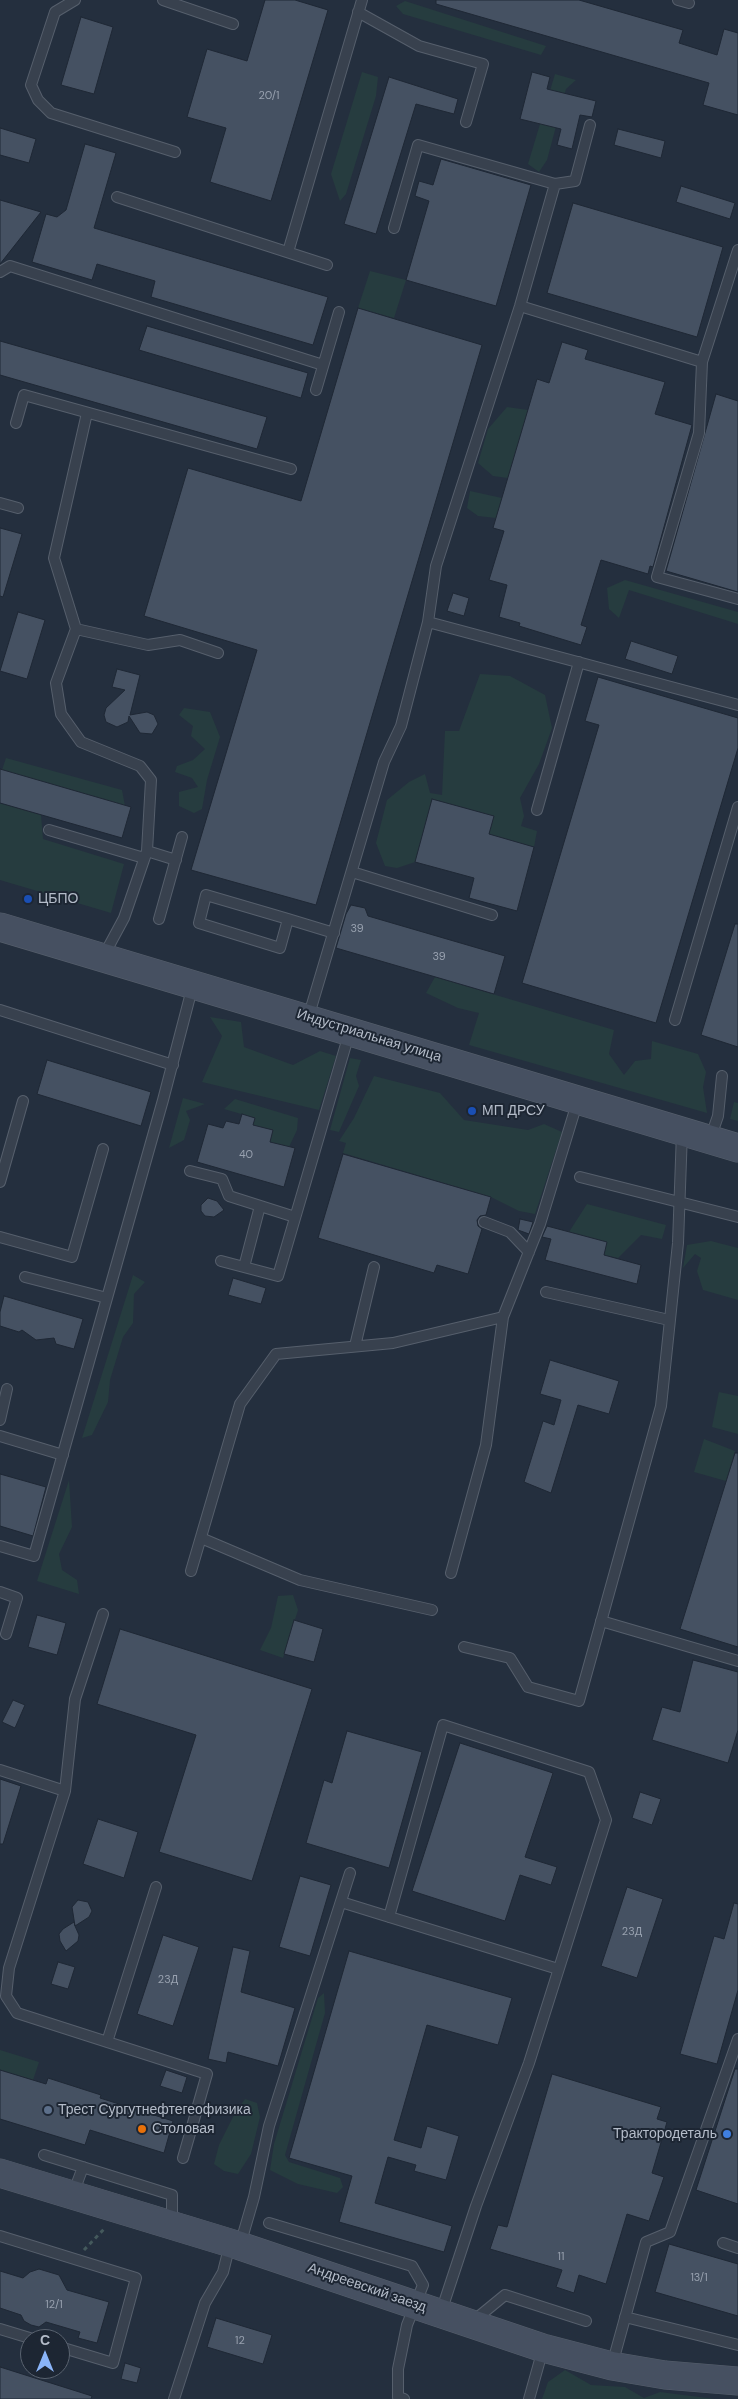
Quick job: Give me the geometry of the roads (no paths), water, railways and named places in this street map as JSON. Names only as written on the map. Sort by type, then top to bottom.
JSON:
[{"type":"main road","name":"Индустриальная улица","points":[[0,927],[350,1030],[738,1148]]},
{"type":"main road","name":"Андреевский заезд","points":[[0,2173],[235,2244],[543,2348],[612,2366],[665,2375],[738,2381]]},
{"type":"lane","points":[[75,0],[55,12],[31,85],[38,100],[51,113],[174,152]]},
{"type":"lane","points":[[163,0],[234,24]]},
{"type":"lane","points":[[288,252],[362,0]]},
{"type":"lane","points":[[678,0],[689,3]]},
{"type":"lane","points":[[358,12],[419,46],[483,64],[466,122]]},
{"type":"lane","points":[[394,228],[418,145],[556,184],[575,181],[590,126]]},
{"type":"lane","points":[[308,1018],[384,762],[401,726],[428,622],[436,566],[520,306],[556,184]]},
{"type":"lane","points":[[117,196],[327,265]]},
{"type":"lane","points":[[738,250],[702,362],[699,433],[657,577],[738,600]]},
{"type":"lane","points":[[0,272],[10,266],[323,365]]},
{"type":"lane","points":[[520,306],[702,362]]},
{"type":"lane","points":[[316,390],[339,312]]},
{"type":"lane","points":[[16,423],[24,395],[291,469]]},
{"type":"lane","points":[[87,413],[54,558],[76,629],[56,683],[61,714],[81,742],[140,766],[152,780],[146,855],[124,918],[103,957]]},
{"type":"lane","points":[[0,503],[18,508]]},
{"type":"lane","points":[[428,622],[738,705]]},
{"type":"lane","points":[[76,629],[148,646],[180,640],[218,653]]},
{"type":"lane","points":[[536,810],[579,662]]},
{"type":"lane","points":[[675,1020],[738,807]]},
{"type":"lane","points":[[49,830],[146,855],[176,860]]},
{"type":"lane","points":[[159,919],[182,837]]},
{"type":"lane","points":[[352,872],[492,915]]},
{"type":"lane","points":[[288,920],[280,948],[199,924],[206,896],[334,933]]},
{"type":"lane","points":[[0,1546],[34,1556],[173,1065],[194,984]]},
{"type":"lane","points":[[0,1010],[173,1065]]},
{"type":"lane","points":[[221,1260],[278,1276],[350,1030]]},
{"type":"lane","points":[[710,1140],[718,1116],[722,1076]]},
{"type":"lane","points":[[451,1573],[486,1445],[503,1317],[540,1224],[578,1099]]},
{"type":"lane","points":[[0,1182],[23,1101]]},
{"type":"lane","points":[[464,1647],[510,1658],[528,1687],[579,1702],[661,1406],[678,1243],[682,1131]]},
{"type":"lane","points":[[0,1237],[72,1257],[103,1150]]},
{"type":"lane","points":[[190,1171],[222,1180],[229,1196],[295,1217]]},
{"type":"lane","points":[[580,1177],[738,1217]]},
{"type":"lane","points":[[244,1266],[260,1206]]},
{"type":"lane","points":[[484,1222],[510,1232],[529,1252]]},
{"type":"lane","points":[[355,1346],[374,1266]]},
{"type":"lane","points":[[25,1277],[107,1298]]},
{"type":"lane","points":[[546,1292],[670,1320]]},
{"type":"lane","points":[[191,1571],[240,1404],[276,1354],[393,1343],[503,1317]]},
{"type":"lane","points":[[0,1420],[7,1389]]},
{"type":"lane","points":[[0,1436],[63,1455]]},
{"type":"lane","points":[[201,1538],[300,1580],[432,1610]]},
{"type":"lane","points":[[0,1592],[17,1598],[6,1634]]},
{"type":"lane","points":[[103,1614],[74,1699],[66,1791],[9,1968],[6,1996],[17,2013],[207,2074],[182,2158]]},
{"type":"lane","points":[[601,1621],[738,1661]]},
{"type":"lane","points":[[389,1917],[443,1726],[589,1772],[606,1820],[529,2063],[476,2206],[428,2309],[403,2341],[398,2369],[399,2398]]},
{"type":"lane","points":[[0,1770],[66,1791]]},
{"type":"lane","points":[[174,2399],[205,2303],[223,2272],[254,2198],[269,2126],[350,1873]]},
{"type":"lane","points":[[107,2042],[156,1887]]},
{"type":"lane","points":[[341,1902],[558,1970]]},
{"type":"lane","points":[[612,2366],[646,2242],[670,2232],[738,2038]]},
{"type":"lane","points":[[44,2155],[172,2196],[172,2225]]},
{"type":"lane","points":[[73,2195],[83,2167]]},
{"type":"lane","points":[[269,2224],[412,2266],[423,2285],[428,2309]]},
{"type":"lane","points":[[0,2236],[136,2278],[113,2363],[70,2350]]},
{"type":"lane","points":[[723,2243],[738,2248]]},
{"type":"lane","points":[[472,2323],[505,2295],[586,2321]]},
{"type":"lane","points":[[625,2317],[738,2345]]},
{"type":"lane","points":[[0,2329],[20,2335]]},
{"type":"lane","points":[[529,2399],[543,2348]]},
{"type":"place","name":"ЦБПО","points":[[28,899]]},
{"type":"place","name":"МП ДРСУ","points":[[472,1111]]},
{"type":"place","name":"Трест Сургутнефтегеофизика","points":[[48,2110]]},
{"type":"place","name":"Столовая","points":[[142,2129]]},
{"type":"place","name":"Трактородеталь","points":[[727,2134]]}]
